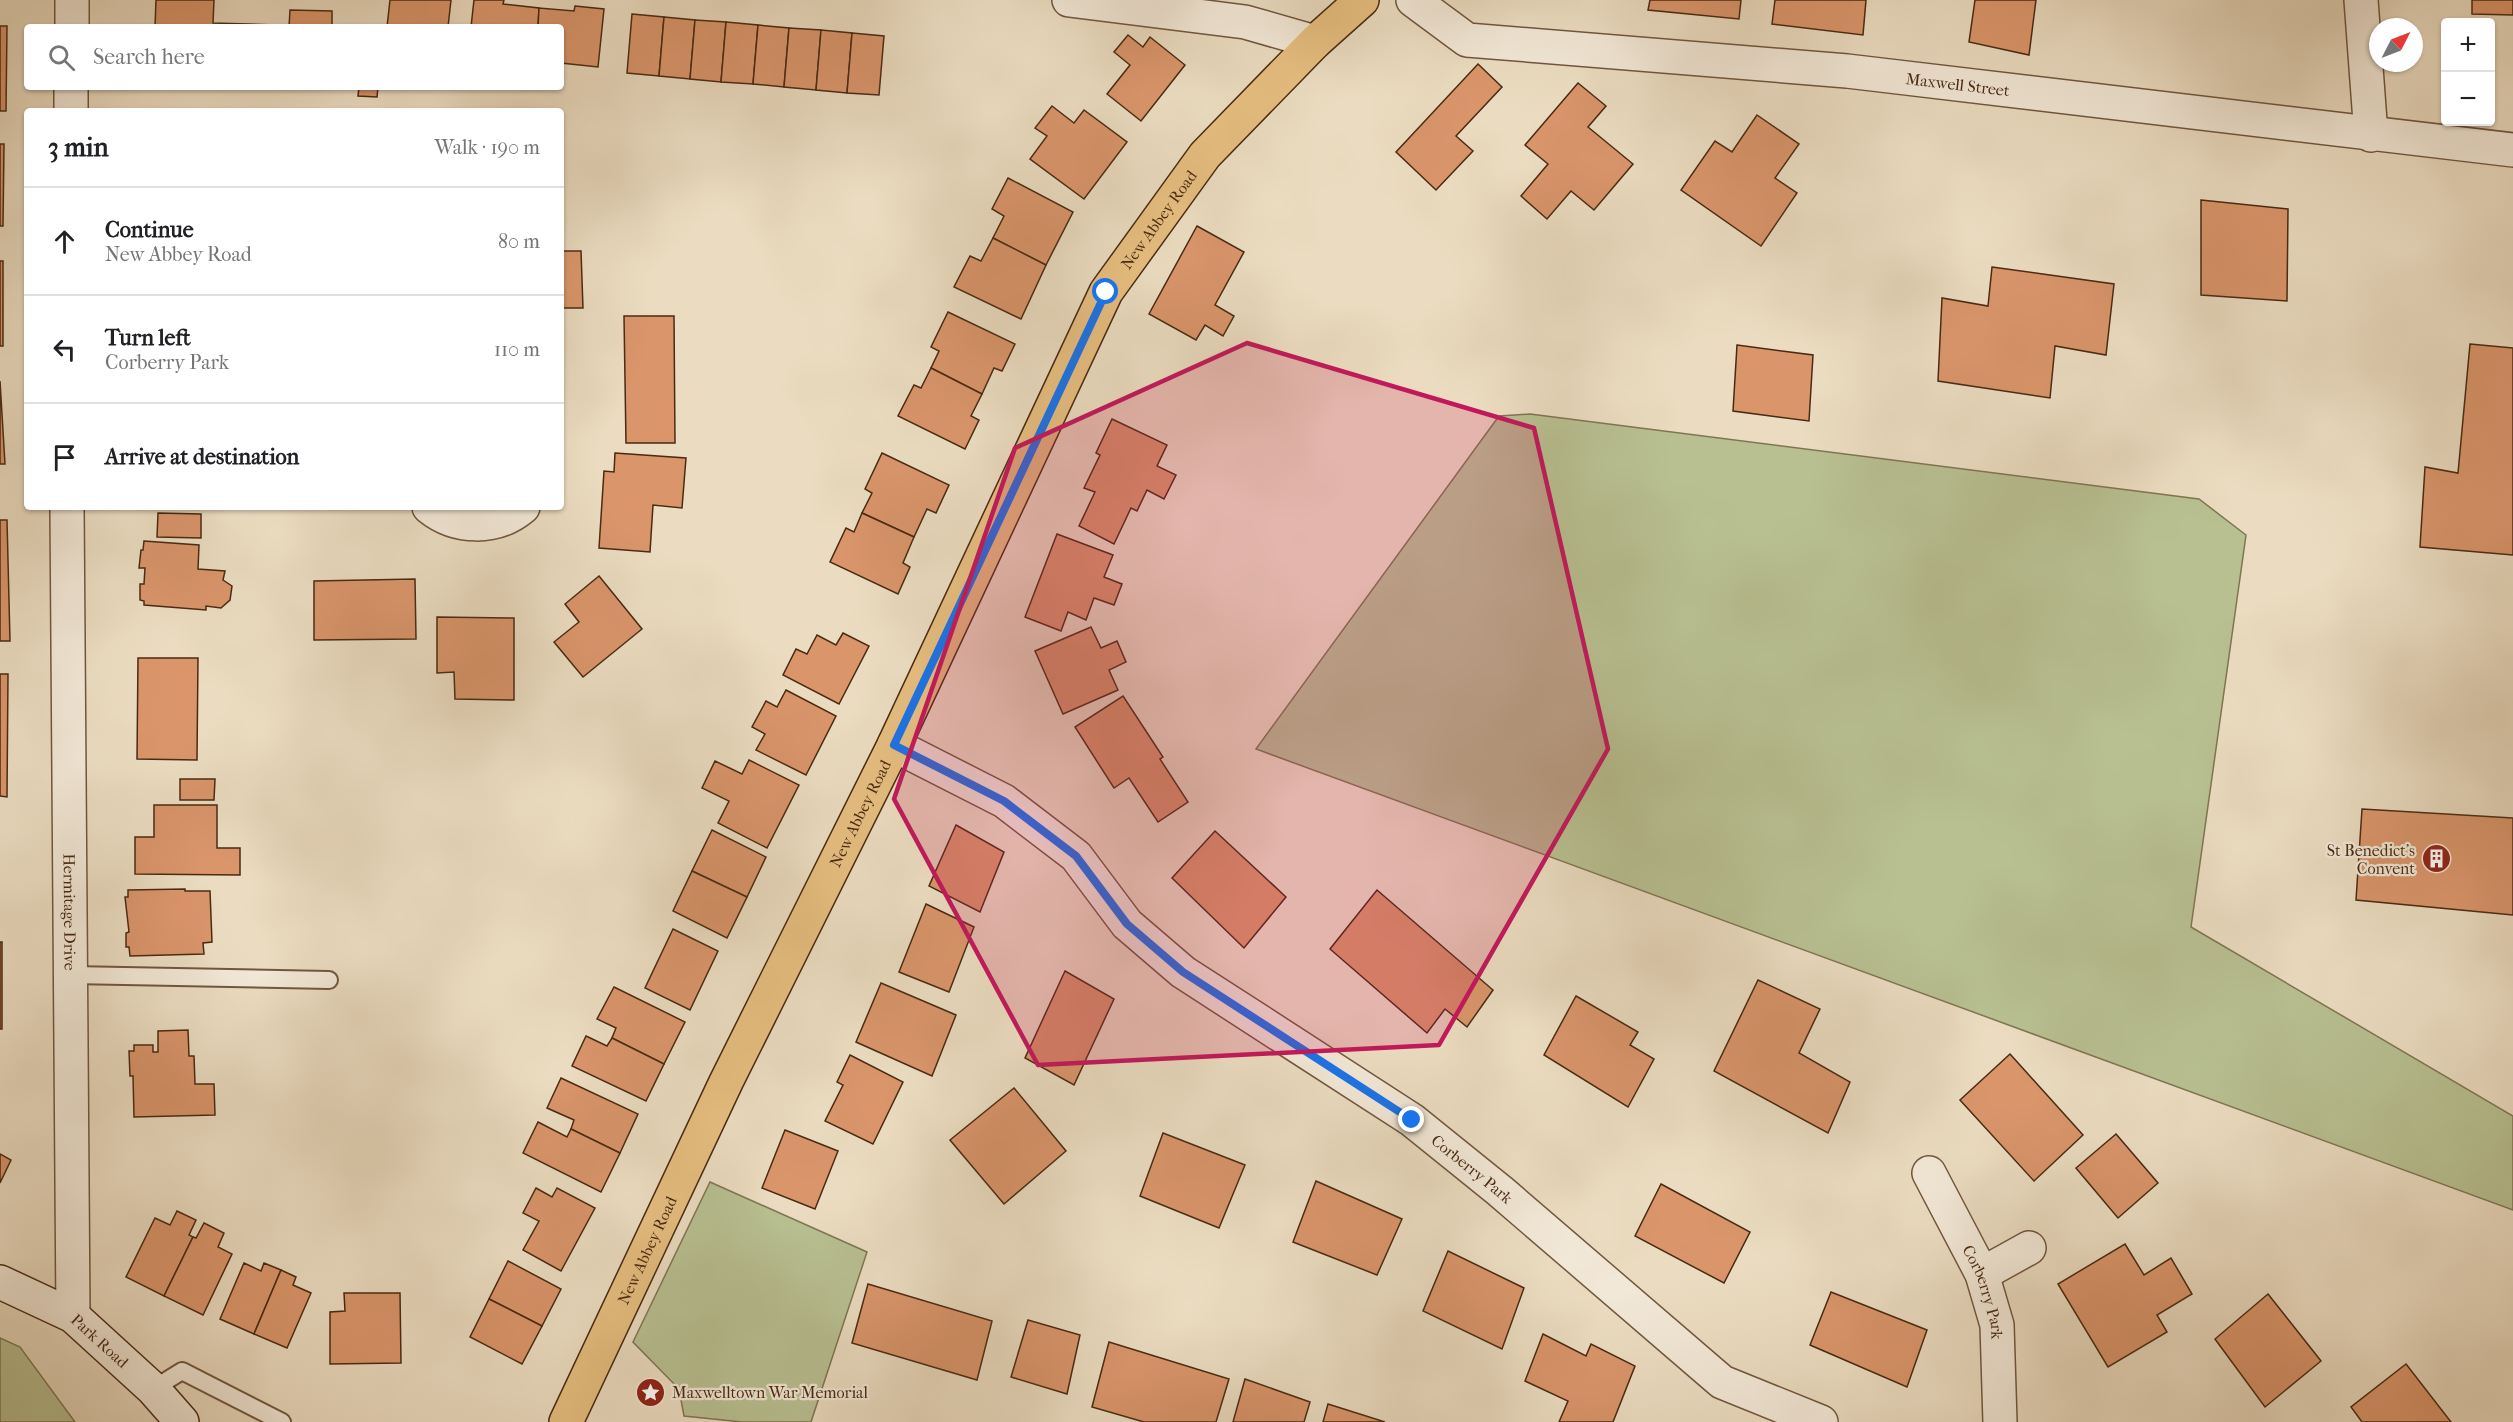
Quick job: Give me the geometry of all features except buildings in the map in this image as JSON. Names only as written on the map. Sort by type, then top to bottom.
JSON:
[{"type":"main road","name":"New Abbey Road","points":[[566,1422],[726,1082],[894,745],[1106,292],[1205,154],[1315,42],[1362,0]]},
{"type":"street","points":[[72,0],[72,24]]},
{"type":"street","points":[[1069,0],[1245,21],[1315,42]]},
{"type":"street","name":"Maxwell Street","points":[[1413,0],[1467,40],[1847,71],[2513,150]]},
{"type":"street","points":[[2361,0],[2372,135]]},
{"type":"street","points":[[71,90],[71,108]]},
{"type":"street","name":"Hermitage Drive","points":[[67,510],[73,1316]]},
{"type":"street","points":[[433,510],[441,517],[466,524],[491,524],[519,510]]},
{"type":"street","name":"Corberry Park","points":[[894,745],[1004,801],[1076,856],[1127,924],[1183,972],[1412,1120],[1500,1191],[1722,1382],[1821,1422]]},
{"type":"street","name":"Corberry Park","points":[[1929,1173],[1982,1274],[1997,1325],[2000,1422]]},
{"type":"street","points":[[1982,1274],[2029,1248]]},
{"type":"street","name":"Park Road","points":[[0,1282],[73,1316],[153,1389],[182,1422]]},
{"type":"lane","points":[[71,975],[329,980]]},
{"type":"lane","points":[[153,1389],[182,1371],[282,1422]]},
{"type":"highlighted area","points":[[1247,343],[1534,428],[1608,749],[1439,1045],[1038,1065],[894,799],[1015,448]]},
{"type":"green space","points":[[1530,414],[2199,499],[2246,535],[2191,927],[2513,1116],[2513,1210],[1256,749],[1499,416]]},
{"type":"green space","points":[[710,1182],[867,1252],[811,1422],[742,1422],[684,1416],[679,1389],[633,1342]]},
{"type":"green space","points":[[0,1338],[20,1347],[75,1422],[0,1422]]},
{"type":"place","name":"St Benedict's Convent","points":[[2436,859]]},
{"type":"place","name":"Maxwelltown War Memorial","points":[[651,1392]]},
{"type":"route","points":[[1106,292],[894,745],[1004,801],[1076,856],[1127,924],[1183,972],[1412,1120]]}]
